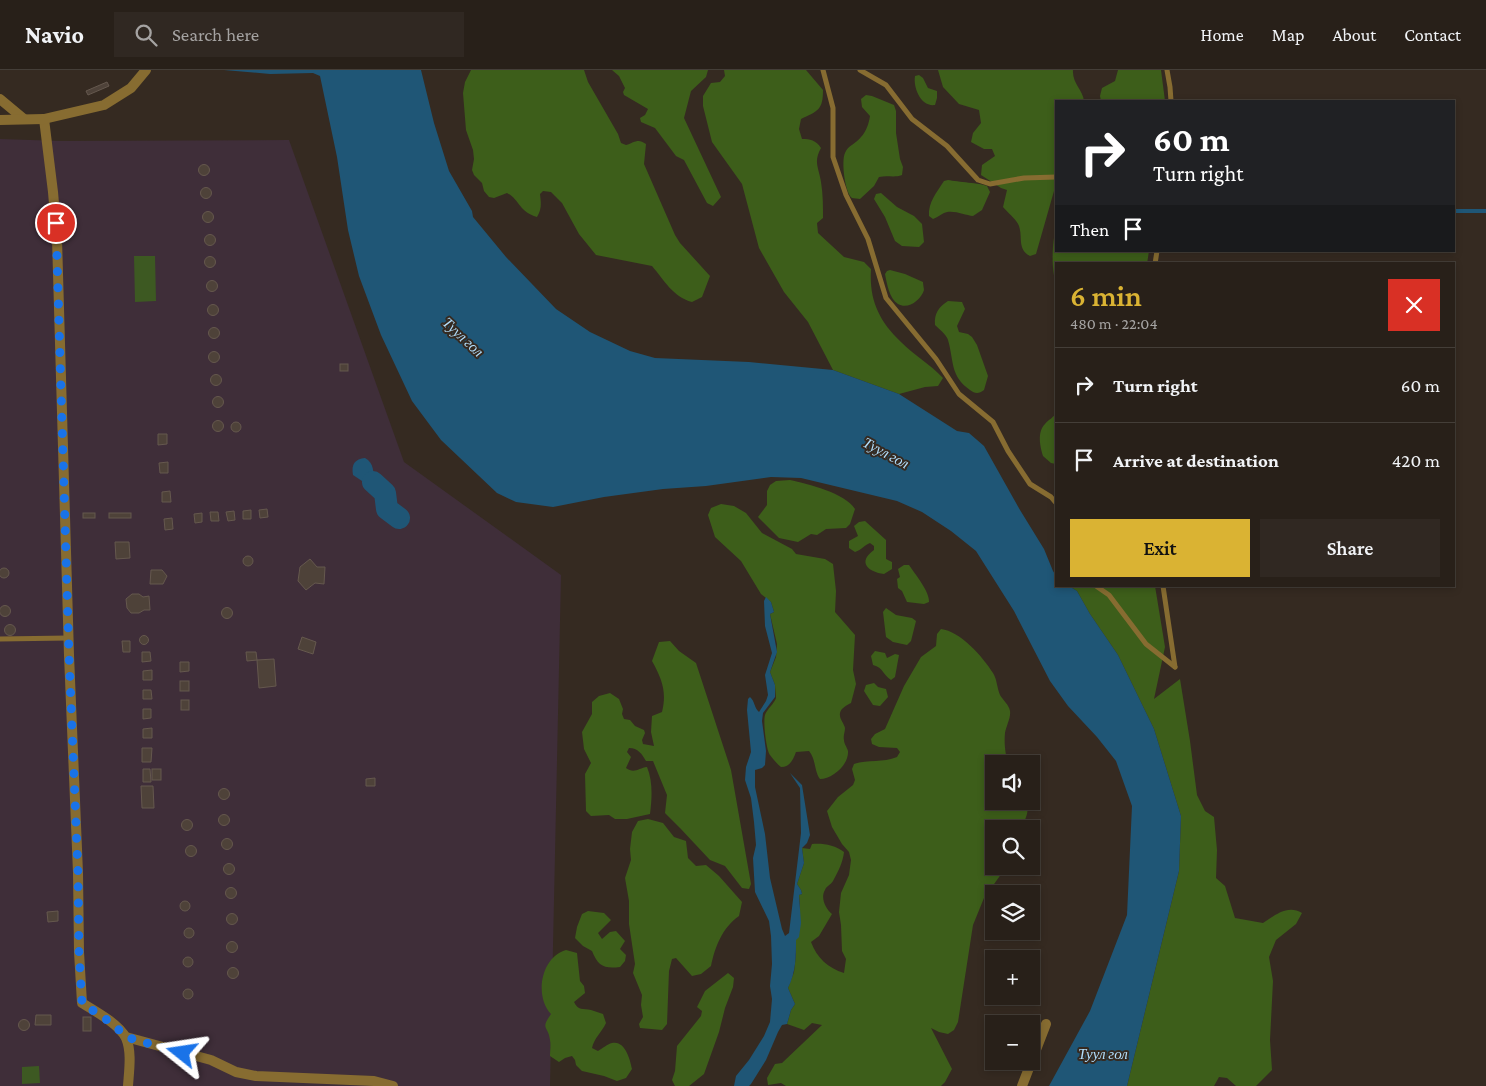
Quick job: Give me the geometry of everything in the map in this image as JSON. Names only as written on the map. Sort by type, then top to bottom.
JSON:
[{"type":"street","points":[[0,120],[44,119],[104,105],[131,88],[146,70]]},
{"type":"street","points":[[0,99],[24,119]]},
{"type":"street","points":[[44,119],[57,239],[68,638],[82,1003],[113,1024],[126,1037],[211,1060],[236,1072],[256,1076],[374,1081],[393,1086]]},
{"type":"street","points":[[1022,1086],[1046,1024]]},
{"type":"street","points":[[126,1037],[129,1049],[128,1086]]},
{"type":"lane","points":[[823,70],[833,108],[833,157],[846,195],[868,238],[886,298],[936,359],[959,394],[992,422],[1008,451],[1030,484],[1051,497],[1055,502]]},
{"type":"lane","points":[[860,70],[886,85],[912,120],[947,146],[978,180],[990,184],[1024,178],[1055,177]]},
{"type":"lane","points":[[1167,70],[1170,100]]},
{"type":"lane","points":[[1097,587],[1109,595],[1146,644],[1175,667],[1163,587]]},
{"type":"lane","points":[[0,639],[68,638]]},
{"type":"shaded area","points":[[0,139],[60,141],[289,140],[404,462],[561,575],[550,1086],[0,1086]]},
{"type":"green space","points":[[471,70],[584,70],[588,82],[618,134],[621,143],[626,145],[639,141],[646,144],[644,164],[675,235],[710,276],[702,297],[692,302],[685,300],[669,287],[652,266],[596,255],[579,234],[562,203],[551,192],[543,191],[540,194],[541,203],[537,217],[523,209],[507,193],[494,198],[489,197],[484,191],[482,183],[472,170],[473,150],[466,130],[463,93],[465,82]]},
{"type":"green space","points":[[612,70],[708,70],[706,77],[691,91],[684,118],[721,197],[713,206],[707,203],[684,160],[676,156],[655,128],[641,122],[640,118],[645,115],[648,109],[624,95],[625,88],[619,76]]},
{"type":"green space","points":[[724,70],[806,70],[823,90],[821,106],[815,112],[801,119],[799,129],[802,139],[813,140],[821,148],[817,157],[817,165],[821,182],[823,218],[817,223],[818,233],[844,257],[864,262],[871,269],[872,291],[881,318],[901,342],[943,378],[938,386],[925,387],[899,394],[833,370],[808,322],[784,292],[759,248],[742,184],[712,142],[703,106],[703,96],[711,83],[720,82],[725,76]]},
{"type":"green space","points":[[938,70],[1073,70],[1074,79],[1084,100],[1055,100],[1055,188],[1036,254],[1030,256],[1023,250],[1018,224],[1003,207],[1007,190],[981,175],[982,165],[995,156],[992,149],[984,149],[971,142],[973,133],[981,123],[979,110],[959,104],[943,87]]},
{"type":"green space","points":[[1118,70],[1161,70],[1165,100],[1101,100],[1102,88],[1115,81]]},
{"type":"green space","points":[[919,75],[923,78],[928,88],[937,91],[935,105],[926,103],[919,96],[915,86],[915,76]]},
{"type":"green space","points":[[866,95],[894,105],[896,111],[896,133],[903,167],[902,175],[879,177],[874,186],[859,199],[852,198],[847,190],[843,163],[846,150],[866,130],[870,116],[862,107],[861,99]]},
{"type":"green space","points":[[944,181],[987,186],[990,192],[982,210],[973,216],[947,212],[933,219],[929,216],[930,206],[934,197]]},
{"type":"green space","points":[[881,193],[897,207],[914,216],[922,224],[924,242],[919,247],[902,246],[895,241],[885,217],[874,199],[876,194]]},
{"type":"green space","points":[[1055,234],[1055,252],[1149,252],[1147,262],[1055,262],[1055,279],[1053,271]]},
{"type":"green space","points":[[134,256],[155,256],[156,301],[135,302]]},
{"type":"green space","points":[[890,270],[923,282],[924,290],[914,303],[902,306],[892,298],[885,274]]},
{"type":"green space","points":[[948,301],[962,302],[965,309],[957,326],[959,332],[972,337],[977,345],[988,376],[984,390],[977,393],[964,385],[959,379],[954,368],[947,338],[935,325],[935,317],[938,311]]},
{"type":"green space","points":[[1055,414],[1055,464],[1051,463],[1043,456],[1040,439],[1042,427]]},
{"type":"green space","points":[[790,480],[826,490],[850,503],[855,509],[850,524],[846,528],[826,529],[817,535],[811,534],[798,542],[779,538],[758,517],[767,505],[767,491],[770,485],[776,481]]},
{"type":"green space","points":[[721,504],[734,506],[746,513],[762,533],[792,549],[796,554],[825,559],[833,564],[836,591],[835,612],[855,635],[853,670],[856,684],[851,703],[843,708],[840,713],[845,728],[844,743],[848,756],[843,766],[830,777],[820,779],[809,751],[796,752],[789,764],[784,767],[781,767],[770,755],[765,735],[764,718],[776,698],[775,685],[770,672],[776,657],[777,644],[770,614],[774,612],[771,602],[761,594],[741,561],[715,537],[708,515],[711,508]]},
{"type":"green space","points":[[865,521],[886,540],[886,559],[892,562],[892,569],[884,574],[869,569],[865,562],[869,554],[874,550],[874,546],[870,543],[855,552],[849,548],[849,541],[858,536],[854,526],[859,522]]},
{"type":"green space","points":[[904,565],[909,565],[925,588],[929,602],[924,604],[907,602],[902,591],[898,588],[897,579],[900,577],[898,569]]},
{"type":"green space","points":[[1071,587],[1155,587],[1165,647],[1154,699],[1180,679],[1197,795],[1205,811],[1214,817],[1217,850],[1216,878],[1225,886],[1235,918],[1263,923],[1287,910],[1302,913],[1296,924],[1276,940],[1269,957],[1273,981],[1270,1040],[1272,1070],[1256,1086],[1236,1086],[1227,1078],[1219,1077],[1214,1086],[1127,1086],[1179,871],[1181,816],[1154,729],[1118,655],[1077,591]]},
{"type":"green space","points":[[886,608],[896,615],[912,618],[916,621],[911,641],[907,645],[893,642],[886,637],[883,612]]},
{"type":"green space","points":[[941,629],[948,631],[956,634],[970,646],[994,675],[1000,695],[1010,711],[1005,741],[1007,755],[985,755],[985,810],[1028,810],[1025,820],[985,820],[985,875],[1001,875],[993,885],[985,885],[985,897],[973,925],[958,1022],[954,1030],[948,1034],[931,1028],[952,1069],[941,1086],[786,1086],[781,1083],[768,1085],[767,1078],[775,1064],[782,1063],[822,1025],[812,1023],[804,1030],[787,1024],[795,1004],[788,988],[794,972],[800,906],[799,895],[802,894],[797,884],[804,863],[802,848],[810,849],[812,844],[820,844],[833,846],[844,852],[837,874],[823,896],[824,903],[832,914],[819,936],[811,942],[816,953],[824,962],[844,973],[846,959],[842,951],[839,912],[841,893],[849,875],[851,860],[849,852],[832,827],[827,811],[838,797],[853,785],[855,780],[852,769],[854,764],[897,757],[900,752],[897,748],[879,747],[872,744],[871,739],[875,734],[885,729],[904,686],[921,657],[936,646],[937,634]]},
{"type":"green space","points":[[670,641],[679,651],[696,663],[731,770],[751,884],[749,889],[742,888],[725,866],[710,860],[665,813],[667,795],[653,761],[646,761],[635,749],[629,748],[627,752],[631,757],[626,768],[634,771],[647,767],[652,790],[650,814],[627,819],[615,819],[609,815],[591,816],[586,811],[585,774],[591,763],[584,749],[582,732],[592,714],[592,702],[599,696],[610,693],[619,699],[624,719],[630,720],[635,726],[644,730],[643,744],[654,746],[651,732],[652,716],[662,712],[664,692],[661,680],[652,661],[659,642]]},
{"type":"green space","points":[[875,651],[885,653],[887,658],[895,654],[899,655],[895,677],[891,680],[879,668],[873,665],[871,656]]},
{"type":"green space","points":[[874,683],[878,687],[886,689],[888,697],[880,706],[873,705],[864,691],[866,685]]},
{"type":"green space","points":[[648,819],[663,823],[674,837],[686,841],[688,858],[696,866],[706,865],[719,876],[742,902],[739,916],[728,926],[720,938],[711,966],[701,974],[692,976],[676,958],[672,959],[669,971],[667,1024],[662,1030],[640,1028],[639,1024],[643,1017],[642,995],[633,973],[635,964],[625,878],[631,860],[632,832],[638,821]]},
{"type":"green space","points":[[588,911],[604,913],[611,920],[598,933],[602,939],[610,932],[616,931],[625,941],[620,949],[626,955],[625,961],[620,967],[606,967],[602,965],[592,951],[575,938],[582,914]]},
{"type":"green space","points":[[566,950],[577,953],[580,981],[584,986],[585,993],[574,1002],[581,1009],[603,1014],[606,1023],[594,1041],[592,1048],[598,1051],[610,1044],[617,1043],[624,1047],[632,1069],[626,1078],[617,1081],[582,1071],[576,1065],[572,1056],[559,1062],[550,1056],[550,1040],[545,1025],[551,1014],[543,997],[543,978],[551,960],[557,954]]},
{"type":"green space","points":[[728,973],[734,978],[733,987],[704,1074],[689,1086],[675,1086],[672,1080],[675,1071],[677,1046],[701,1016],[702,1011],[697,1007],[705,991]]},
{"type":"green space","points":[[39,1066],[40,1083],[22,1084],[22,1067]]},
{"type":"water","name":"Туул гол","points":[[224,70],[421,70],[434,123],[449,171],[472,211],[473,217],[506,257],[556,309],[590,332],[630,351],[655,358],[749,362],[833,370],[899,394],[957,431],[969,433],[984,446],[1044,549],[1055,574],[1055,587],[1071,587],[1077,591],[1118,655],[1154,729],[1181,816],[1179,871],[1127,1086],[1049,1086],[1090,1011],[1127,915],[1132,806],[1116,761],[1068,706],[1050,681],[1014,611],[976,551],[951,531],[922,512],[897,501],[801,478],[771,477],[706,486],[663,489],[604,497],[553,507],[516,502],[497,493],[441,440],[412,401],[381,335],[359,276],[348,230],[337,157],[320,76],[313,73],[270,74]]},
{"type":"water","points":[[365,458],[373,468],[373,482],[362,481],[353,475],[354,463]]},
{"type":"water","points":[[766,597],[771,602],[774,612],[770,614],[777,652],[770,672],[775,685],[775,697],[763,713],[762,721],[766,751],[765,765],[755,770],[755,787],[765,834],[770,878],[785,936],[789,933],[801,833],[800,788],[790,773],[802,785],[810,835],[807,843],[802,848],[804,863],[797,884],[802,894],[799,895],[801,923],[799,937],[796,940],[794,970],[788,988],[795,1004],[787,1024],[782,1025],[766,1060],[751,1084],[749,1086],[734,1086],[736,1076],[764,1036],[770,1022],[772,999],[770,986],[772,964],[771,936],[769,921],[755,892],[753,858],[756,845],[754,822],[751,798],[745,780],[746,767],[751,752],[747,710],[748,699],[750,697],[752,699],[759,712],[768,695],[765,675],[772,653],[765,626],[764,601]]},
{"type":"building","points":[[107,82],[109,86],[88,95],[86,91]]},
{"type":"building","points":[[204,164],[210,170],[204,176],[198,170]]},
{"type":"building","points":[[206,187],[212,193],[206,199],[200,193]]},
{"type":"building","points":[[208,211],[214,217],[208,223],[202,217]]},
{"type":"building","points":[[210,234],[216,240],[210,246],[204,240]]},
{"type":"building","points":[[210,256],[216,262],[210,268],[204,262]]},
{"type":"building","points":[[212,280],[218,286],[212,292],[206,286]]},
{"type":"building","points":[[213,304],[219,310],[213,316],[207,310]]},
{"type":"building","points":[[214,327],[220,333],[214,339],[208,333]]},
{"type":"building","points":[[214,351],[220,357],[214,363],[208,357]]},
{"type":"building","points":[[340,364],[348,364],[348,371],[340,371]]},
{"type":"building","points":[[216,374],[222,380],[216,386],[210,380]]},
{"type":"building","points":[[218,396],[224,402],[218,408],[212,402]]},
{"type":"building","points":[[218,420],[224,426],[218,432],[212,426]]},
{"type":"building","points":[[234,422],[238,422],[241,427],[240,431],[234,432],[231,429],[231,425]]},
{"type":"building","points":[[158,434],[167,434],[167,444],[158,445]]},
{"type":"building","points":[[168,462],[168,473],[160,473],[159,463]]},
{"type":"building","points":[[170,491],[171,502],[162,502],[162,492]]},
{"type":"building","points":[[267,509],[268,517],[260,518],[259,510]]},
{"type":"building","points":[[251,510],[251,519],[243,519],[243,511]]},
{"type":"building","points":[[234,511],[235,520],[228,521],[226,512]]},
{"type":"building","points":[[210,512],[218,512],[219,521],[211,521]]},
{"type":"building","points":[[83,513],[95,513],[95,518],[83,518]]},
{"type":"building","points":[[109,513],[131,513],[131,518],[109,518]]},
{"type":"building","points":[[202,513],[202,522],[195,523],[194,514]]},
{"type":"building","points":[[172,518],[173,529],[165,530],[164,519]]},
{"type":"building","points":[[115,542],[129,542],[130,558],[116,559]]},
{"type":"building","points":[[246,556],[250,556],[253,561],[252,565],[246,566],[243,563],[243,559]]},
{"type":"building","points":[[310,559],[317,567],[325,567],[324,584],[315,583],[306,590],[298,581],[300,567]]},
{"type":"building","points":[[2,568],[6,568],[9,573],[8,577],[2,578],[-1,575],[-1,571]]},
{"type":"building","points":[[151,570],[162,570],[167,576],[163,584],[150,584]]},
{"type":"building","points":[[132,594],[139,594],[143,597],[149,596],[150,610],[131,613],[127,608],[126,599]]},
{"type":"building","points":[[3,606],[7,606],[10,611],[9,615],[3,616],[0,613],[0,609]]},
{"type":"building","points":[[227,607],[233,613],[227,619],[221,613]]},
{"type":"building","points":[[10,624],[16,630],[10,636],[4,630]]},
{"type":"building","points":[[144,635],[149,640],[144,645],[139,640]]},
{"type":"building","points":[[302,637],[316,642],[313,654],[298,649]]},
{"type":"building","points":[[122,641],[130,641],[130,652],[123,652]]},
{"type":"building","points":[[142,652],[150,652],[151,661],[142,662]]},
{"type":"building","points":[[246,652],[256,652],[257,660],[247,661]]},
{"type":"building","points":[[274,659],[276,686],[259,688],[257,660]]},
{"type":"building","points":[[180,662],[189,662],[189,671],[180,672]]},
{"type":"building","points":[[152,670],[152,680],[143,680],[143,671]]},
{"type":"building","points":[[180,681],[189,681],[189,691],[180,691]]},
{"type":"building","points":[[143,690],[151,690],[152,699],[143,699]]},
{"type":"building","points":[[181,700],[189,700],[189,710],[181,710]]},
{"type":"building","points":[[143,709],[151,709],[151,718],[143,719]]},
{"type":"building","points":[[152,728],[152,738],[143,738],[143,729]]},
{"type":"building","points":[[142,748],[152,748],[151,762],[142,762]]},
{"type":"building","points":[[143,769],[150,769],[151,782],[143,782]]},
{"type":"building","points":[[152,769],[161,769],[161,780],[152,780]]},
{"type":"building","points":[[375,778],[375,786],[366,786],[366,779]]},
{"type":"building","points":[[141,786],[153,786],[154,808],[142,808]]},
{"type":"building","points":[[224,788],[230,794],[224,800],[218,794]]},
{"type":"building","points":[[224,814],[230,820],[224,826],[218,820]]},
{"type":"building","points":[[187,819],[193,825],[187,831],[181,825]]},
{"type":"building","points":[[227,838],[233,844],[227,850],[221,844]]},
{"type":"building","points":[[191,845],[197,851],[191,857],[185,851]]},
{"type":"building","points":[[229,863],[235,869],[229,875],[223,869]]},
{"type":"building","points":[[231,887],[237,893],[231,899],[225,893]]},
{"type":"building","points":[[183,901],[187,901],[190,906],[189,910],[183,911],[180,908],[180,904]]},
{"type":"building","points":[[58,911],[58,921],[48,922],[47,912]]},
{"type":"building","points":[[232,913],[238,919],[232,925],[226,919]]},
{"type":"building","points":[[187,928],[191,928],[194,933],[193,937],[187,938],[184,935],[184,931]]},
{"type":"building","points":[[232,941],[238,947],[232,953],[226,947]]},
{"type":"building","points":[[186,957],[190,957],[193,962],[192,966],[186,967],[183,964],[183,960]]},
{"type":"building","points":[[233,967],[239,973],[233,979],[227,973]]},
{"type":"building","points":[[186,989],[190,989],[193,994],[192,998],[186,999],[183,996],[183,992]]},
{"type":"building","points":[[36,1015],[51,1015],[51,1025],[35,1025]]},
{"type":"building","points":[[83,1017],[91,1017],[91,1031],[83,1031]]},
{"type":"building","points":[[24,1019],[30,1025],[24,1031],[18,1025]]},
{"type":"waterway","points":[[1455,211],[1486,211]]},
{"type":"waterway","points":[[373,482],[385,493],[387,509],[399,518]]},
{"type":"route","points":[[56,223],[64,521],[82,1003],[113,1024],[126,1037],[182,1053]]}]
